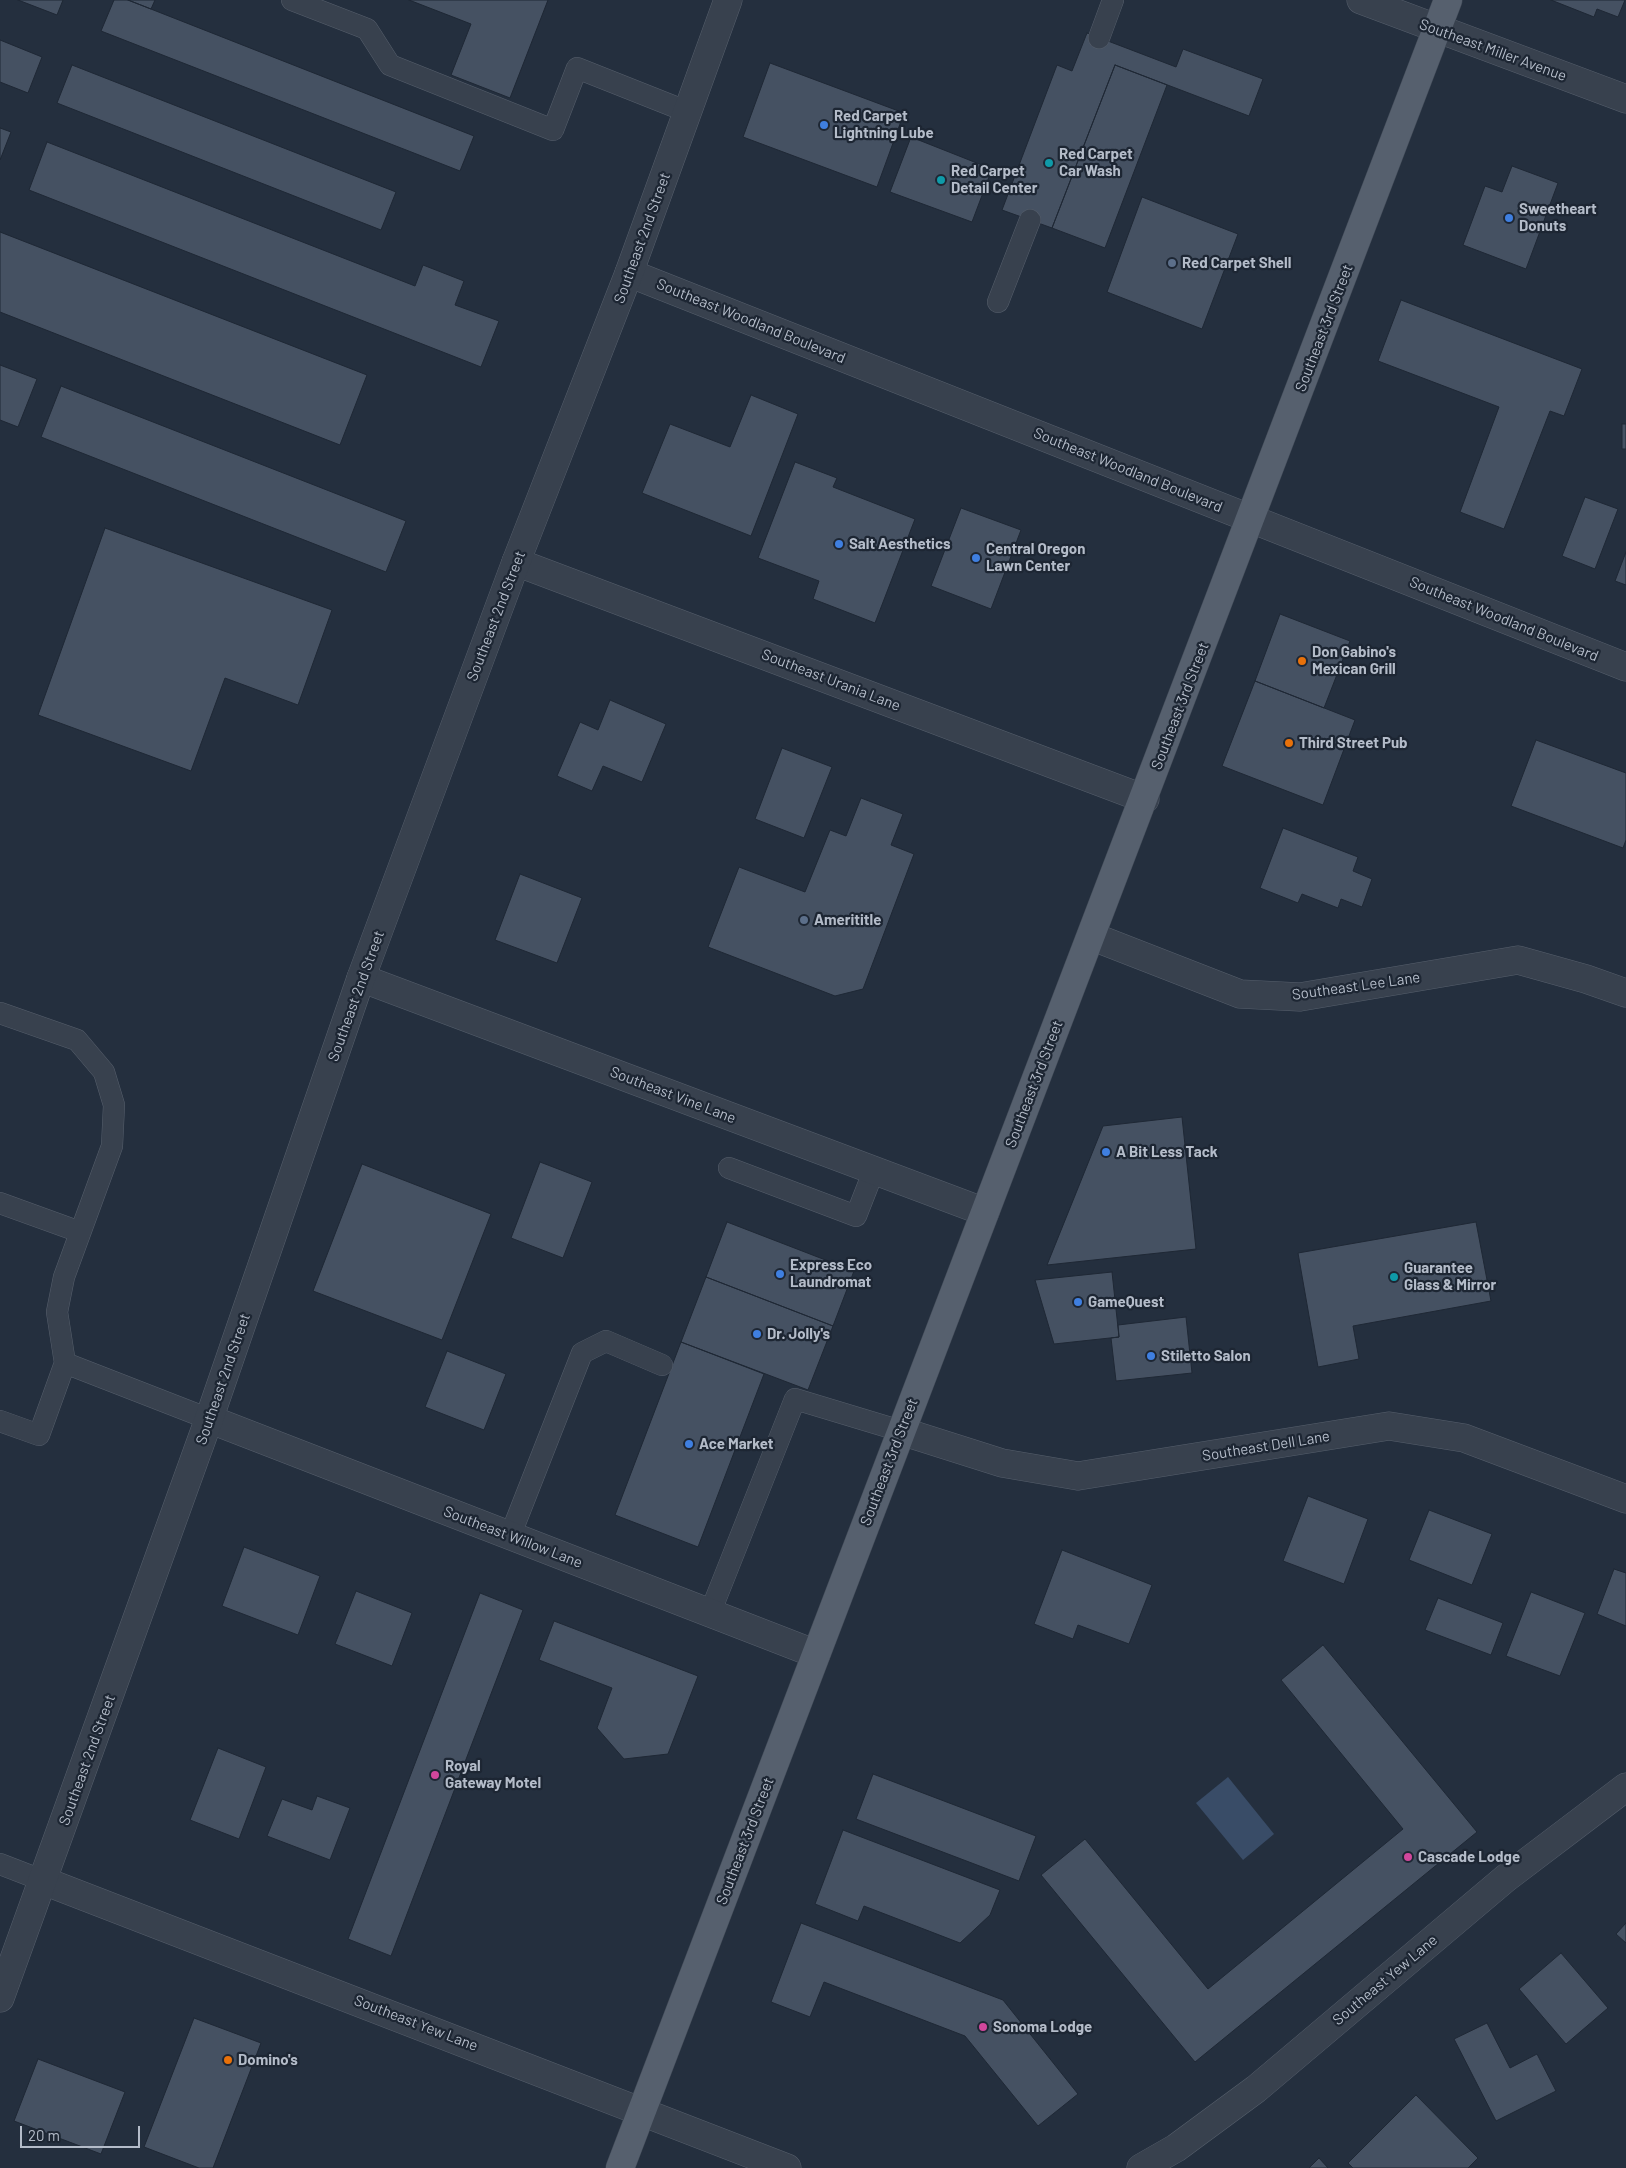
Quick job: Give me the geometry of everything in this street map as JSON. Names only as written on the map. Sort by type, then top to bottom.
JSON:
[{"type":"main road","name":"Southeast 3rd Street","points":[[620,2168],[1448,0]]},
{"type":"street","name":"Southeast 2nd Street","points":[[0,1998],[210,1419],[361,978],[516,562],[629,273],[728,0]]},
{"type":"street","name":"Southeast Miller Avenue","points":[[1361,0],[1626,99]]},
{"type":"street","name":"Southeast Woodland Boulevard","points":[[629,273],[1626,667]]},
{"type":"street","name":"Southeast Urania Lane","points":[[516,562],[1144,798]]},
{"type":"street","name":"Southeast Lee Lane","points":[[1091,936],[1240,994],[1300,997],[1518,960],[1586,979],[1626,993]]},
{"type":"street","name":"Southeast Vine Lane","points":[[361,978],[985,1212]]},
{"type":"street","name":"Southeast Willow Lane","points":[[210,1419],[816,1654]]},
{"type":"street","name":"Southeast Dell Lane","points":[[901,1431],[1002,1464],[1078,1476],[1389,1426],[1464,1438],[1626,1499]]},
{"type":"street","name":"Southeast Yew Lane","points":[[1142,2168],[1176,2148],[1256,2089],[1506,1878],[1626,1787]]},
{"type":"street","name":"Southeast Yew Lane","points":[[44,1881],[642,2110],[787,2168]]},
{"type":"lane","points":[[292,0],[367,29],[390,65],[553,130],[577,68],[688,112]]},
{"type":"lane","points":[[1099,38],[1113,0]]},
{"type":"lane","points":[[998,302],[1030,220]]},
{"type":"lane","points":[[0,1013],[77,1040],[104,1072],[114,1105],[112,1146],[64,1277],[57,1312],[65,1363],[38,1435],[0,1422]]},
{"type":"lane","points":[[729,1168],[856,1216],[874,1170]]},
{"type":"lane","points":[[0,1203],[80,1232]]},
{"type":"lane","points":[[510,1536],[582,1353],[606,1341],[662,1365]]},
{"type":"lane","points":[[65,1363],[210,1419]]},
{"type":"lane","points":[[710,1613],[795,1399],[901,1431]]},
{"type":"lane","points":[[0,1864],[44,1881]]},
{"type":"water","points":[[1228,1777],[1274,1834],[1243,1860],[1196,1803]]},
{"type":"building","points":[[18,0],[63,0],[57,15]]},
{"type":"building","points":[[114,0],[128,0],[474,136],[460,171],[101,31]]},
{"type":"building","points":[[128,0],[155,0],[151,9]]},
{"type":"building","points":[[409,0],[548,0],[510,98],[451,75],[471,24]]},
{"type":"building","points":[[1551,0],[1625,0],[1618,17],[1597,9],[1594,17]]},
{"type":"building","name":"Red Carpet Car Wash","points":[[1087,33],[1176,67],[1183,49],[1263,79],[1249,116],[1115,65],[1052,228],[1002,210],[1057,65],[1072,71]]},
{"type":"building","points":[[0,40],[42,57],[28,93],[0,82]]},
{"type":"building","name":"Red Carpet Lightning Lube","points":[[770,63],[904,113],[877,187],[743,137]]},
{"type":"building","points":[[72,65],[396,192],[381,230],[57,103]]},
{"type":"building","points":[[1115,65],[1167,85],[1105,248],[1052,228]]},
{"type":"building","points":[[0,128],[11,132],[0,160]]},
{"type":"building","name":"Red Carpet Detail Center","points":[[911,137],[992,169],[972,222],[890,192]]},
{"type":"building","points":[[47,142],[415,286],[423,265],[464,281],[455,305],[499,321],[481,367],[29,190]]},
{"type":"building","name":"Sweetheart Donuts","points":[[1512,166],[1558,183],[1526,269],[1463,245],[1485,186],[1502,192]]},
{"type":"building","name":"Red Carpet Shell","points":[[1142,197],[1238,234],[1202,329],[1107,292]]},
{"type":"building","points":[[0,232],[367,375],[340,445],[0,312]]},
{"type":"building","points":[[1401,300],[1582,369],[1564,416],[1550,411],[1504,529],[1460,512],[1499,407],[1378,361]]},
{"type":"building","points":[[0,365],[37,379],[18,427],[0,420]]},
{"type":"building","points":[[61,386],[406,521],[386,572],[41,437]]},
{"type":"building","points":[[751,395],[798,414],[751,536],[642,493],[670,424],[730,447]]},
{"type":"building","points":[[1622,424],[1626,424],[1626,449],[1622,449]]},
{"type":"building","points":[[795,462],[837,478],[833,487],[915,519],[875,623],[813,599],[819,581],[758,558]]},
{"type":"building","points":[[1585,497],[1618,509],[1595,569],[1562,556]]},
{"type":"building","name":"Central Oregon Lawn Center","points":[[961,508],[1021,530],[991,609],[931,586]]},
{"type":"building","points":[[105,528],[332,610],[298,705],[225,678],[191,771],[38,715]]},
{"type":"building","points":[[1626,552],[1626,585],[1615,581]]},
{"type":"building","name":"Don Gabino's Mexican Grill","points":[[1280,614],[1350,641],[1324,708],[1255,681]]},
{"type":"building","name":"Third Street Pub","points":[[1255,681],[1355,720],[1323,805],[1222,766]]},
{"type":"building","points":[[610,700],[666,724],[642,782],[603,766],[592,791],[557,776],[580,722],[598,730]]},
{"type":"building","points":[[1536,740],[1626,773],[1626,840],[1623,848],[1511,806]]},
{"type":"building","points":[[782,748],[832,767],[804,838],[755,819]]},
{"type":"building","name":"Amerititle","points":[[861,798],[903,814],[891,845],[914,854],[863,989],[835,996],[708,947],[739,867],[805,892],[830,830],[846,836]]},
{"type":"building","points":[[1283,828],[1358,857],[1353,871],[1372,879],[1362,907],[1341,899],[1338,908],[1302,894],[1298,903],[1260,888]]},
{"type":"building","points":[[520,874],[582,898],[557,963],[495,940]]},
{"type":"building","points":[[1182,1117],[1196,1249],[1047,1265],[1103,1126]]},
{"type":"building","points":[[540,1162],[592,1182],[563,1258],[511,1238]]},
{"type":"building","points":[[362,1164],[491,1214],[442,1340],[313,1291]]},
{"type":"building","name":"Express Eco Laundromat","points":[[727,1222],[854,1271],[833,1326],[706,1277]]},
{"type":"building","name":"Guarantee Glass & Mirror","points":[[1476,1222],[1491,1301],[1353,1326],[1359,1359],[1318,1367],[1298,1253]]},
{"type":"building","name":"GameQuest","points":[[1112,1272],[1119,1337],[1054,1344],[1035,1280]]},
{"type":"building","name":"Dr. Jolly's","points":[[706,1277],[833,1326],[808,1390],[681,1342]]},
{"type":"building","name":"Stiletto Salon","points":[[1186,1317],[1192,1373],[1116,1381],[1111,1338],[1119,1337],[1118,1325]]},
{"type":"building","name":"Ace Market","points":[[681,1342],[764,1374],[698,1547],[615,1515]]},
{"type":"building","points":[[447,1351],[506,1374],[484,1430],[425,1407]]},
{"type":"building","points":[[1308,1496],[1368,1519],[1344,1584],[1283,1561]]},
{"type":"building","points":[[1429,1510],[1492,1534],[1472,1585],[1409,1560]]},
{"type":"building","points":[[244,1547],[320,1576],[298,1635],[222,1606]]},
{"type":"building","points":[[1062,1550],[1152,1585],[1129,1644],[1078,1625],[1073,1639],[1034,1624]]},
{"type":"building","points":[[1614,1569],[1626,1573],[1626,1626],[1597,1614]]},
{"type":"building","points":[[356,1591],[412,1613],[392,1666],[335,1644]]},
{"type":"building","points":[[1531,1592],[1585,1613],[1560,1676],[1506,1656]]},
{"type":"building","name":"Royal Gateway Motel","points":[[480,1593],[523,1610],[391,1956],[348,1939]]},
{"type":"building","points":[[1438,1598],[1503,1623],[1491,1655],[1425,1630]]},
{"type":"building","points":[[554,1621],[698,1676],[668,1754],[624,1759],[597,1728],[612,1688],[539,1660]]},
{"type":"building","name":"Cascade Lodge","points":[[1323,1645],[1477,1832],[1195,2062],[1041,1875],[1085,1839],[1208,1989],[1403,1829],[1281,1680]]},
{"type":"building","points":[[218,1748],[266,1767],[239,1839],[190,1820]]},
{"type":"building","points":[[873,1774],[1036,1836],[1019,1881],[856,1819]]},
{"type":"building","points":[[317,1796],[350,1808],[330,1860],[267,1836],[282,1799],[312,1810]]},
{"type":"building","points":[[843,1830],[1000,1890],[990,1915],[960,1943],[864,1906],[858,1921],[815,1904]]},
{"type":"building","name":"Sonoma Lodge","points":[[801,1923],[1003,2000],[1078,2094],[1038,2126],[965,2036],[824,1982],[810,2017],[771,2002]]},
{"type":"building","points":[[1626,1923],[1626,1943],[1616,1934]]},
{"type":"building","points":[[1561,1953],[1608,2008],[1566,2044],[1519,1989]]},
{"type":"building","points":[[194,2018],[261,2043],[213,2168],[199,2168],[144,2147]]},
{"type":"building","points":[[1487,2023],[1510,2068],[1537,2054],[1556,2091],[1496,2121],[1454,2039]]},
{"type":"building","points":[[38,2059],[125,2092],[101,2154],[14,2121]]},
{"type":"building","points":[[1416,2095],[1478,2158],[1468,2168],[1353,2168],[1348,2163]]},
{"type":"building","points":[[1319,2158],[1328,2168],[1309,2168]]},
{"type":"place","name":"Red Carpet Lightning Lube","points":[[824,125]]},
{"type":"place","name":"Red Carpet Car Wash","points":[[1049,163]]},
{"type":"place","name":"Red Carpet Detail Center","points":[[941,180]]},
{"type":"place","name":"Sweetheart Donuts","points":[[1509,218]]},
{"type":"place","name":"Red Carpet Shell","points":[[1172,263]]},
{"type":"place","name":"Salt Aesthetics","points":[[839,544]]},
{"type":"place","name":"Central Oregon Lawn Center","points":[[976,558]]},
{"type":"place","name":"Don Gabino's Mexican Grill","points":[[1302,661]]},
{"type":"place","name":"Third Street Pub","points":[[1289,743]]},
{"type":"place","name":"Amerititle","points":[[804,920]]},
{"type":"place","name":"A Bit Less Tack","points":[[1106,1152]]},
{"type":"place","name":"Express Eco Laundromat","points":[[780,1274]]},
{"type":"place","name":"Guarantee Glass & Mirror","points":[[1394,1277]]},
{"type":"place","name":"GameQuest","points":[[1078,1302]]},
{"type":"place","name":"Dr. Jolly's","points":[[757,1334]]},
{"type":"place","name":"Stiletto Salon","points":[[1151,1356]]},
{"type":"place","name":"Ace Market","points":[[689,1444]]},
{"type":"place","name":"Royal Gateway Motel","points":[[435,1775]]},
{"type":"place","name":"Cascade Lodge","points":[[1408,1857]]},
{"type":"place","name":"Sonoma Lodge","points":[[983,2027]]},
{"type":"place","name":"Domino's","points":[[228,2060]]}]
